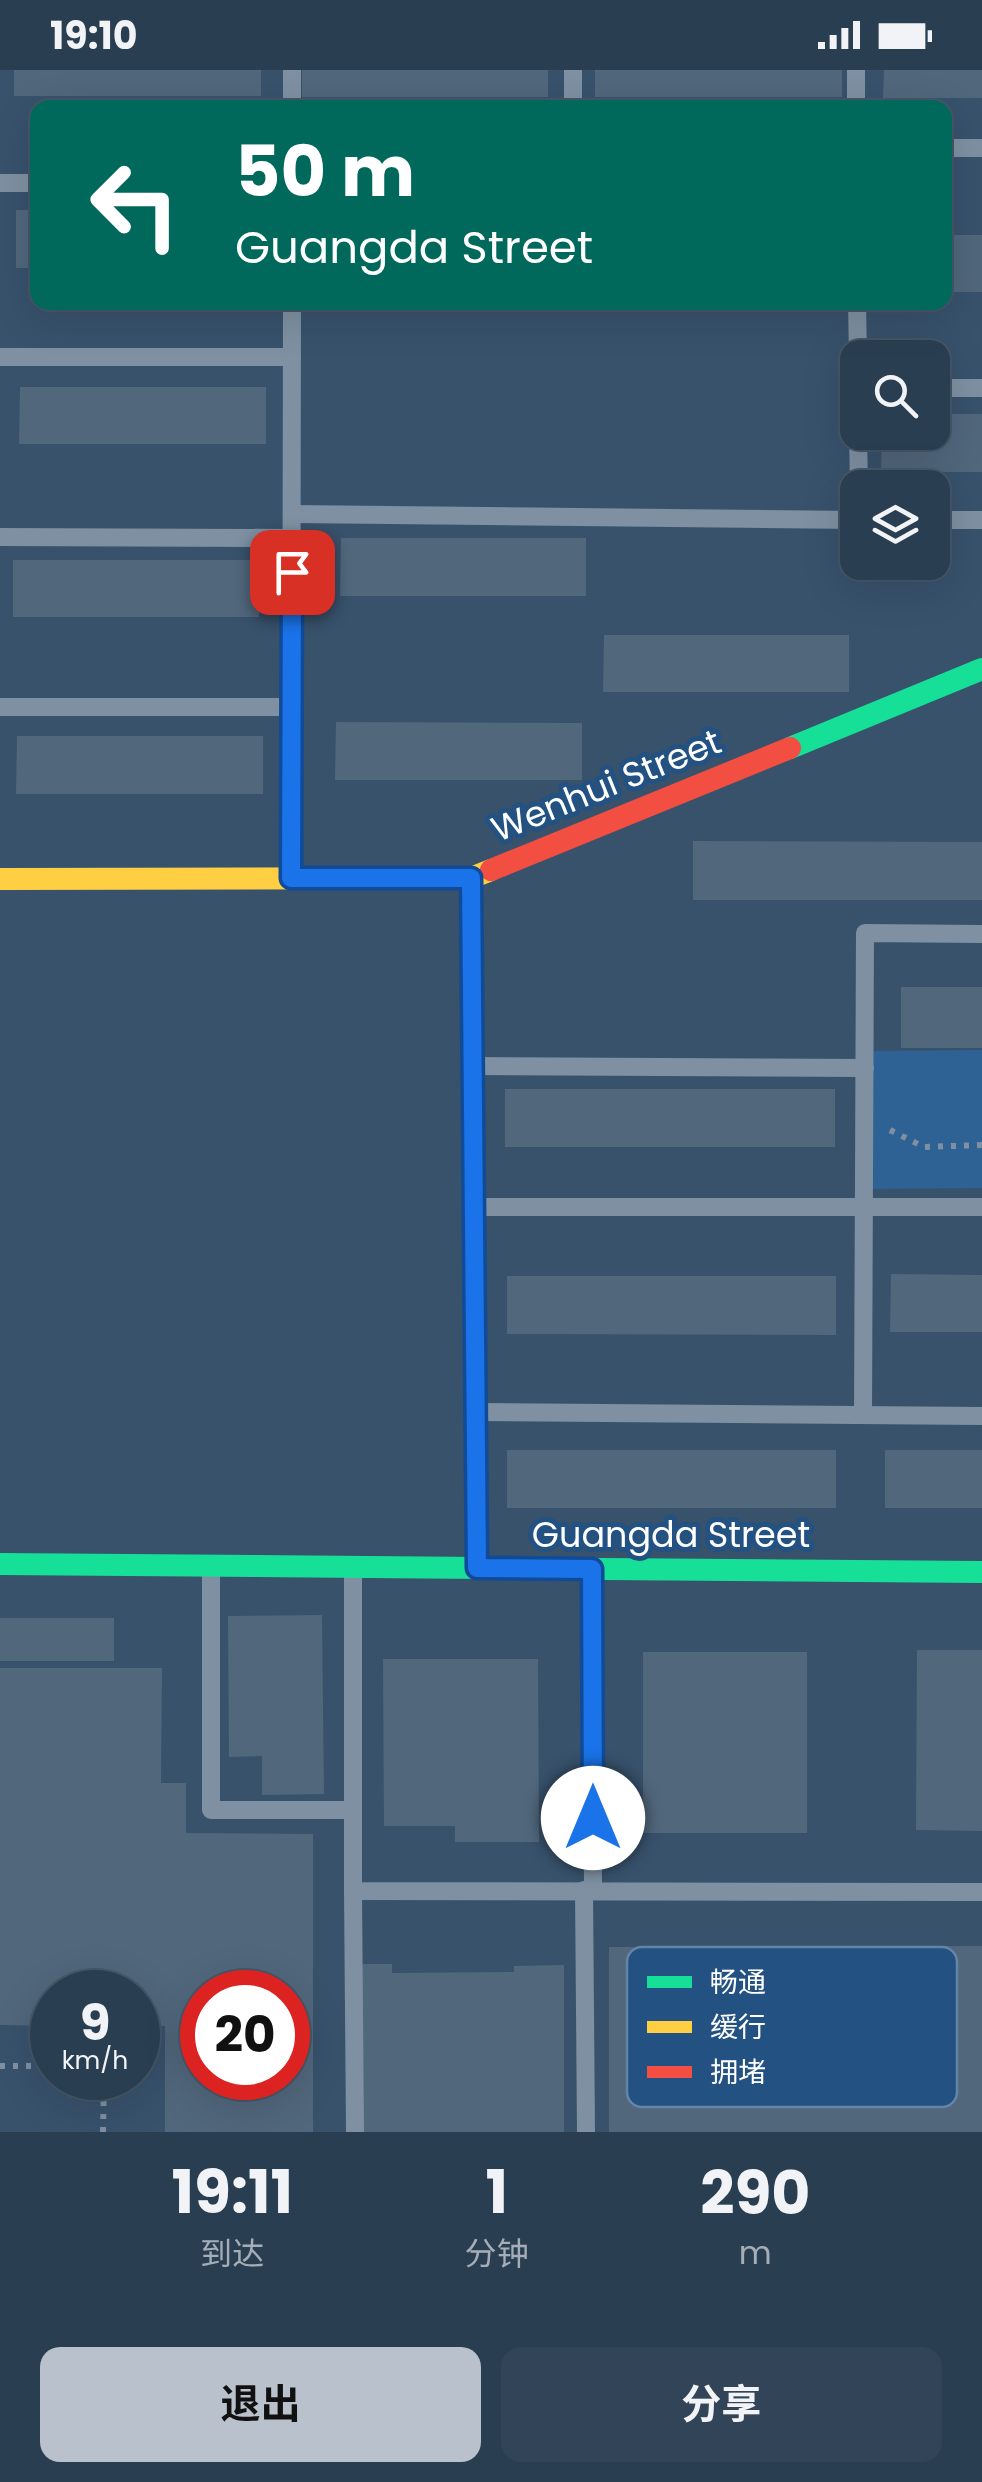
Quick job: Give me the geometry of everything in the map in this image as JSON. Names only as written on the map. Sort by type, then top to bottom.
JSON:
[{"type":"street","name":"Wenhui Street","points":[[0,879],[471,878],[982,669]]},
{"type":"street","points":[[471,878],[477,1568]]},
{"type":"street","name":"Guangda Street","points":[[0,1564],[982,1572]]},
{"type":"lane","points":[[292,70],[292,100]]},
{"type":"lane","points":[[573,70],[573,100]]},
{"type":"lane","points":[[856,70],[856,100]]},
{"type":"lane","points":[[952,148],[982,148]]},
{"type":"lane","points":[[0,183],[30,183]]},
{"type":"lane","points":[[291,878],[292,310]]},
{"type":"lane","points":[[858,310],[858,340]]},
{"type":"lane","points":[[0,357],[292,357]]},
{"type":"lane","points":[[950,388],[982,388]]},
{"type":"lane","points":[[292,514],[840,520]]},
{"type":"lane","points":[[950,520],[982,520]]},
{"type":"lane","points":[[0,538],[292,538]]},
{"type":"lane","points":[[0,707],[292,707]]},
{"type":"lane","points":[[863,1415],[865,933],[982,934]]},
{"type":"lane","points":[[473,1066],[865,1068]]},
{"type":"lane","points":[[474,1207],[982,1208]]},
{"type":"lane","points":[[476,1412],[982,1416]]},
{"type":"lane","points":[[212,1566],[211,1810],[353,1810]]},
{"type":"lane","points":[[353,1567],[356,2132]]},
{"type":"lane","points":[[586,2132],[592,1569]]},
{"type":"lane","points":[[353,1891],[982,1892]]},
{"type":"path","points":[[864,1105],[891,1131],[924,1147],[982,1145]]},
{"type":"path","points":[[0,2066],[30,2066]]},
{"type":"path","points":[[103,2132],[104,2100]]},
{"type":"shaded area","points":[[982,1050],[982,1188],[872,1189],[871,1051]]},
{"type":"building","points":[[14,70],[261,70],[261,96],[14,96]]},
{"type":"building","points":[[302,70],[548,70],[548,97],[302,97]]},
{"type":"building","points":[[595,70],[842,70],[842,97],[595,97]]},
{"type":"building","points":[[884,70],[982,70],[982,98],[883,98]]},
{"type":"building","points":[[16,210],[30,210],[30,268],[16,268]]},
{"type":"building","points":[[952,235],[982,235],[982,292],[952,292]]},
{"type":"building","points":[[20,387],[266,387],[266,444],[19,444]]},
{"type":"building","points":[[950,414],[982,414],[982,472],[881,470],[882,450],[950,450]]},
{"type":"building","points":[[341,538],[586,538],[586,596],[340,596]]},
{"type":"building","points":[[13,560],[259,560],[259,617],[13,617]]},
{"type":"building","points":[[604,635],[849,635],[849,692],[603,692]]},
{"type":"building","points":[[336,722],[582,723],[582,780],[335,780]]},
{"type":"building","points":[[17,736],[263,736],[263,794],[16,794]]},
{"type":"building","points":[[693,841],[982,842],[982,900],[693,900]]},
{"type":"building","points":[[901,987],[982,987],[982,1048],[901,1048]]},
{"type":"building","points":[[505,1089],[835,1089],[835,1147],[505,1147]]},
{"type":"building","points":[[891,1274],[982,1275],[982,1332],[890,1332]]},
{"type":"building","points":[[507,1276],[836,1276],[836,1335],[507,1334]]},
{"type":"building","points":[[507,1450],[836,1450],[836,1508],[507,1508]]},
{"type":"building","points":[[885,1450],[982,1450],[982,1508],[885,1508]]},
{"type":"building","points":[[322,1615],[324,1794],[262,1795],[262,1756],[229,1757],[228,1616]]},
{"type":"building","points":[[0,1618],[114,1618],[114,1661],[0,1661]]},
{"type":"building","points":[[917,1650],[982,1650],[982,1831],[916,1830]]},
{"type":"building","points":[[643,1652],[807,1652],[807,1833],[643,1833]]},
{"type":"building","points":[[383,1659],[538,1659],[539,1842],[455,1842],[455,1826],[384,1826]]},
{"type":"building","points":[[0,1668],[162,1668],[161,1783],[186,1783],[186,1833],[313,1834],[313,2132],[165,2132],[165,2026],[160,2026],[160,1970],[30,1970],[30,2026],[0,2025]]},
{"type":"building","points":[[982,1946],[982,2132],[609,2132],[609,1947]]},
{"type":"building","points":[[360,1964],[392,1964],[392,1973],[514,1972],[514,1966],[564,1965],[564,2132],[360,2132]]},
{"type":"traffic: fast","points":[[790,748],[982,669]]},
{"type":"traffic: fast","points":[[471,878],[477,1568]]},
{"type":"traffic: fast","points":[[0,1564],[982,1572]]},
{"type":"traffic: slow","points":[[0,879],[471,878],[491,870]]},
{"type":"traffic: jam","points":[[491,870],[790,748]]},
{"type":"route","points":[[292,572],[291,878],[471,878],[477,1568],[592,1569],[593,1818]]}]
